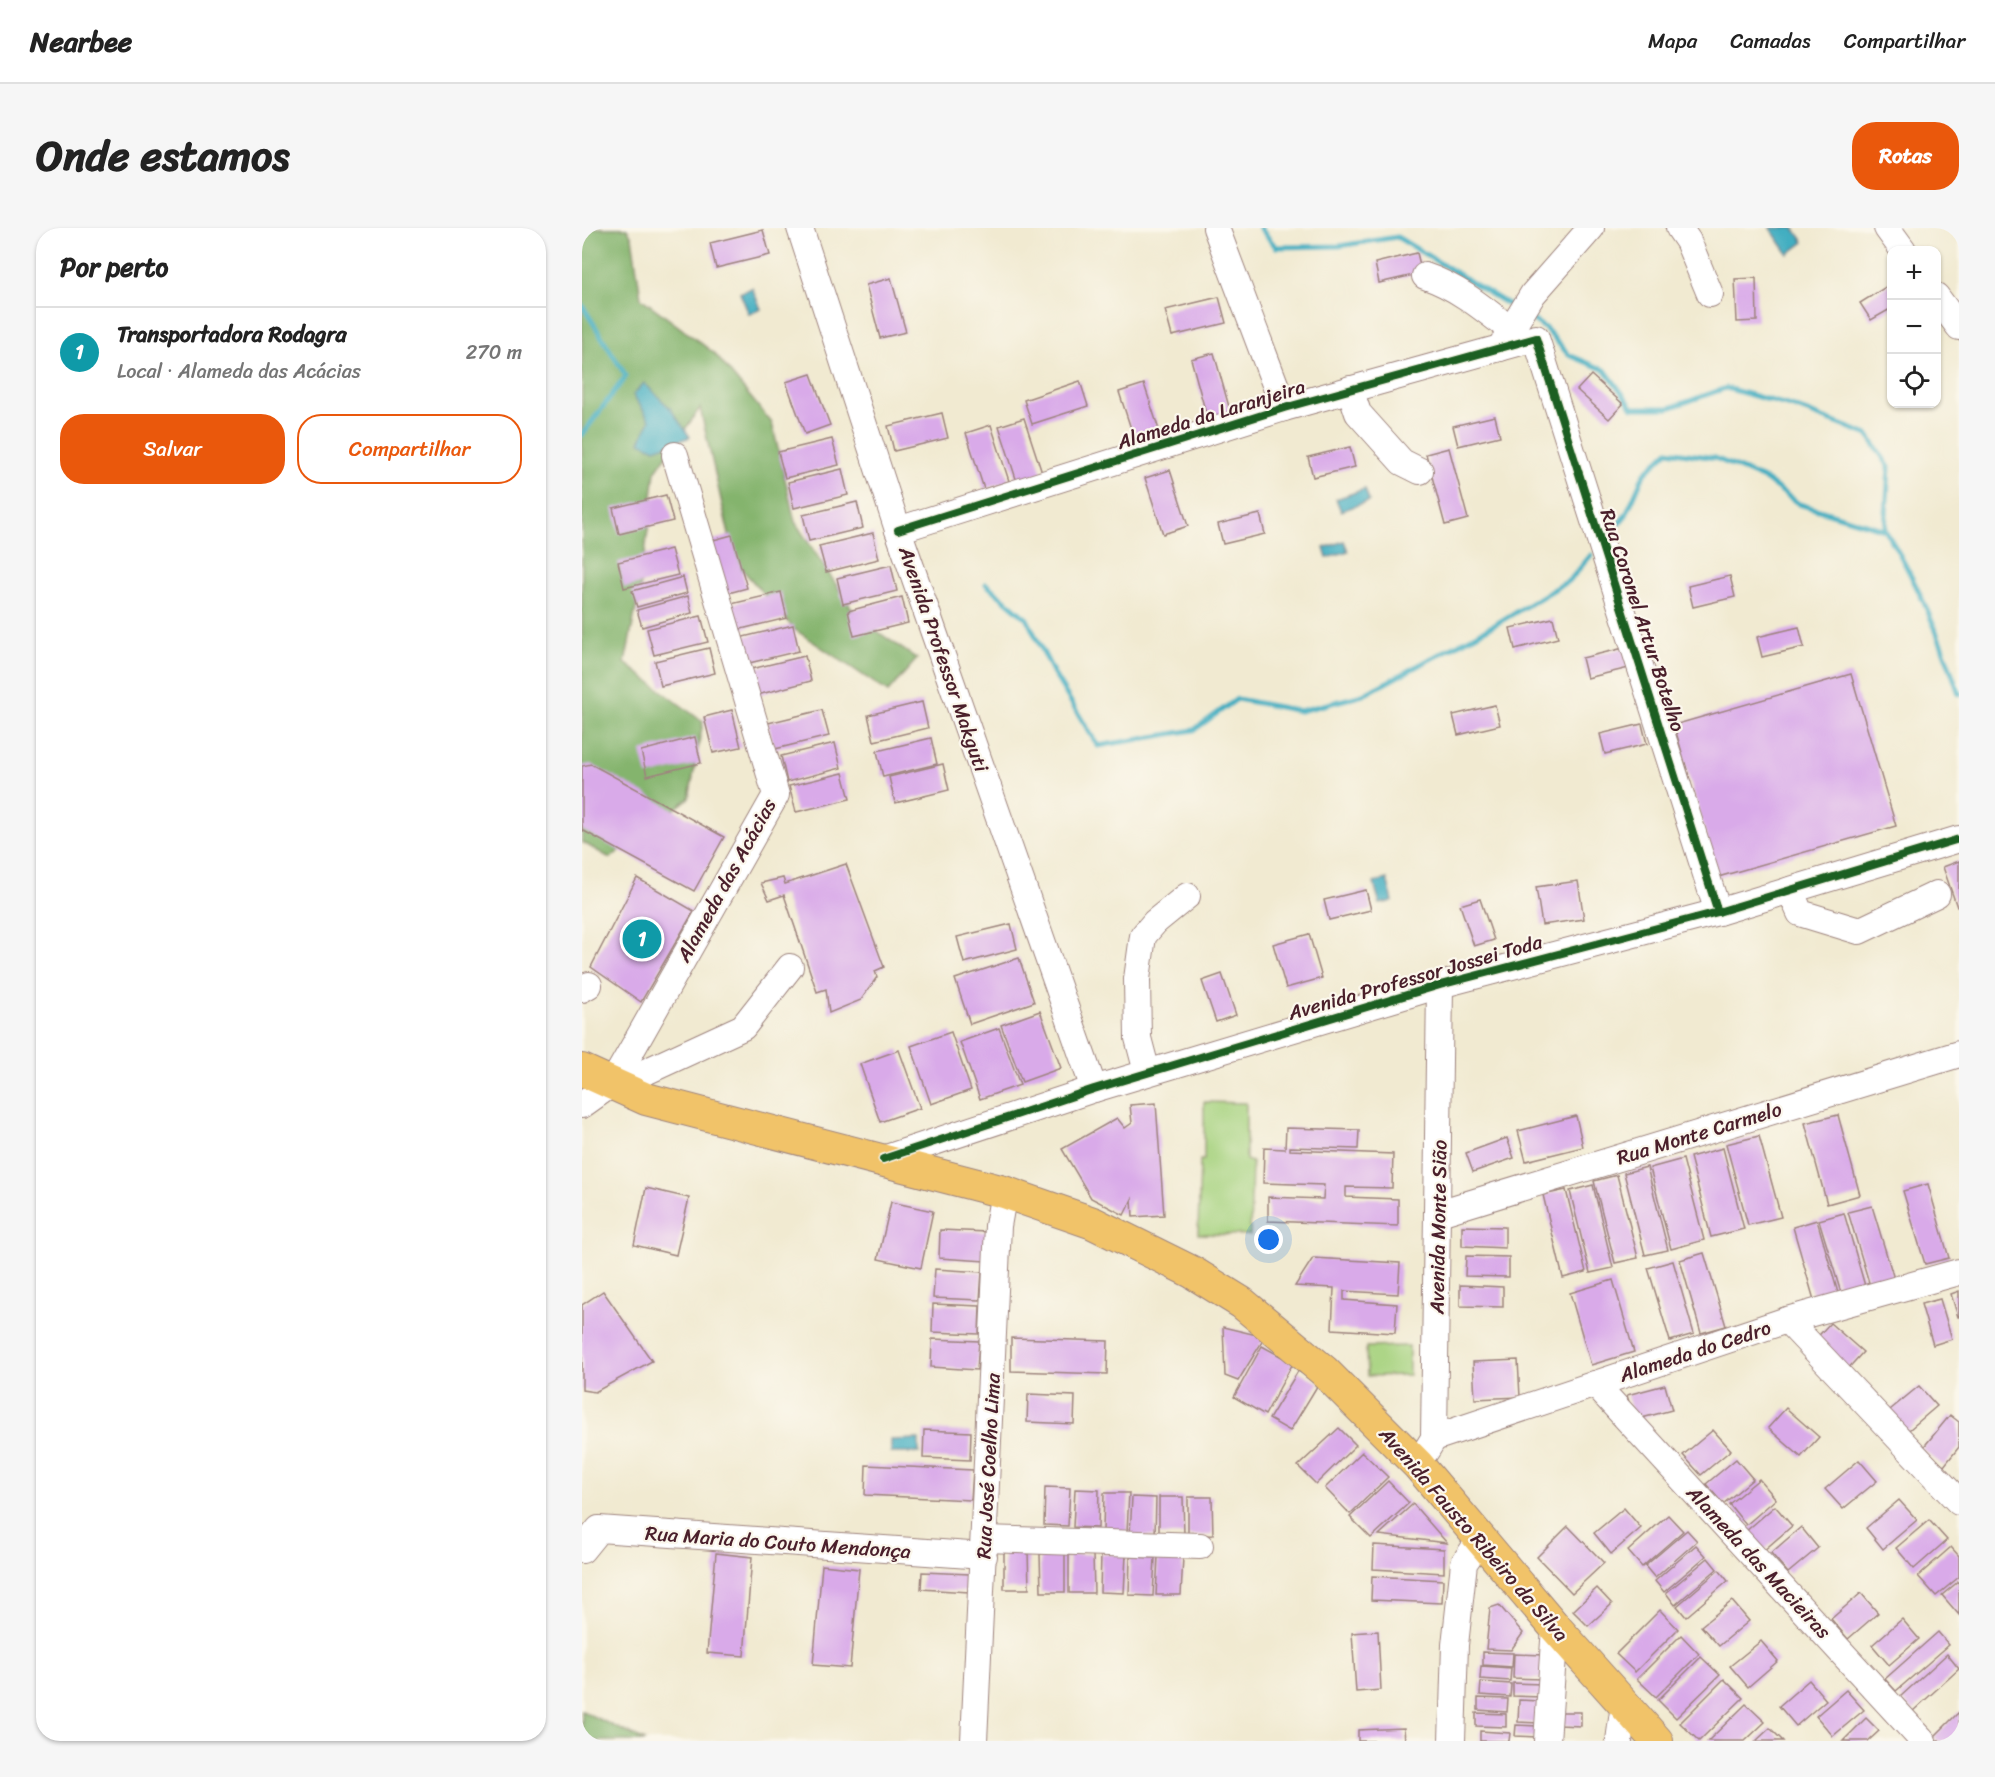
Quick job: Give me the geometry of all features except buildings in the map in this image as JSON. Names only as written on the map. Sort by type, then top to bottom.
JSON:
[{"type":"main road","name":"Avenida Fausto Ribeiro da Silva","points":[[582,1070],[646,1099],[1004,1192],[1093,1223],[1132,1240],[1192,1272],[1242,1303],[1324,1371],[1418,1465],[1482,1537],[1555,1627],[1657,1741]]},
{"type":"street","name":"Avenida Professor Makguti","points":[[800,228],[898,530],[1094,1089]]},
{"type":"street","points":[[1216,228],[1284,408]]},
{"type":"street","points":[[1425,276],[1441,282],[1476,303],[1505,339],[1533,294],[1591,228]]},
{"type":"street","points":[[1679,228],[1688,241],[1710,294]]},
{"type":"street","points":[[1887,228],[1901,246]]},
{"type":"street","points":[[1939,300],[1959,327]]},
{"type":"street","name":"Alameda da Laranjeira","points":[[898,530],[1505,339],[1536,338]]},
{"type":"street","name":"Rua Coronel Artur Botelho","points":[[1536,338],[1718,912]]},
{"type":"street","points":[[1350,389],[1358,413],[1402,462],[1420,471]]},
{"type":"street","name":"Alameda das Acácias","points":[[582,1105],[615,1084],[776,795],[675,455]]},
{"type":"street","name":"Avenida Professor Jossei Toda","points":[[883,1159],[1148,1072],[1440,985],[1718,912],[1959,838]]},
{"type":"street","points":[[1790,890],[1800,913],[1859,931],[1937,894]]},
{"type":"street","points":[[1148,1072],[1138,1038],[1137,979],[1143,936],[1155,922],[1187,896]]},
{"type":"street","points":[[615,1084],[743,1027],[790,967]]},
{"type":"street","name":"Avenida Monte Sião","points":[[1418,1465],[1434,1438],[1439,1213],[1440,985]]},
{"type":"street","name":"Rua Monte Carmelo","points":[[1439,1213],[1959,1054]]},
{"type":"street","name":"Rua José Coelho Lima","points":[[974,1741],[985,1548],[998,1226],[1004,1192]]},
{"type":"street","name":"Alameda do Cedro","points":[[1434,1438],[1787,1320],[1959,1272]]},
{"type":"street","points":[[1787,1320],[1959,1502]]},
{"type":"street","name":"Alameda das Macieiras","points":[[1595,1384],[1923,1741]]},
{"type":"street","name":"Rua Maria do Couto Mendonça","points":[[582,1550],[599,1529],[985,1548]]},
{"type":"street","points":[[1452,1741],[1455,1645],[1464,1563],[1482,1537]]},
{"type":"street","points":[[985,1548],[1200,1546]]},
{"type":"street","points":[[1547,1741],[1555,1627]]},
{"type":"street","points":[[1619,1741],[1624,1704]]},
{"type":"green space","points":[[582,228],[627,228],[632,237],[641,298],[714,353],[772,423],[795,522],[858,618],[917,659],[888,692],[794,629],[735,561],[700,408],[655,472],[642,578],[625,663],[703,722],[689,798],[610,858],[582,842]]},
{"type":"green space","points":[[1204,1102],[1246,1103],[1246,1160],[1252,1162],[1250,1235],[1198,1234],[1200,1160],[1204,1160]]},
{"type":"green space","points":[[1409,1346],[1409,1375],[1367,1376],[1366,1347]]},
{"type":"green space","points":[[582,1711],[645,1741],[582,1741]]},
{"type":"water","points":[[1770,228],[1794,228],[1804,242],[1788,254]]},
{"type":"water","points":[[752,288],[761,309],[749,314],[740,293]]},
{"type":"water","points":[[644,383],[670,408],[690,437],[655,449],[640,442],[650,420],[633,395]]},
{"type":"water","points":[[1365,489],[1369,501],[1341,511],[1336,499]]},
{"type":"water","points":[[1344,541],[1348,551],[1327,558],[1324,548]]},
{"type":"water","points":[[1387,879],[1393,901],[1380,904],[1374,883]]},
{"type":"water","points":[[919,1439],[919,1453],[891,1453],[891,1440]]},
{"type":"waterway","points":[[1260,228],[1276,247],[1339,246],[1397,237],[1509,305]]},
{"type":"waterway","points":[[582,305],[626,376],[582,435]]},
{"type":"waterway","points":[[1533,320],[1545,328],[1569,355],[1605,370],[1633,408],[1669,408],[1726,388],[1794,407],[1868,435],[1889,467],[1885,530]]},
{"type":"waterway","points":[[1612,531],[1626,515],[1644,474],[1668,451],[1715,458],[1766,480],[1799,504],[1885,530],[1908,569],[1927,610],[1959,694]]},
{"type":"waterway","points":[[986,584],[1027,619],[1055,676],[1098,746],[1194,730],[1237,699],[1300,711],[1363,695],[1494,625],[1570,580],[1591,555]]},
{"type":"cycle path","points":[[898,530],[1284,408],[1536,338],[1718,912]]},
{"type":"cycle path","points":[[883,1159],[1094,1089],[1440,985],[1718,912],[1959,839]]},
{"type":"place","name":"Transportadora Rodagra","points":[[642,939]]}]
